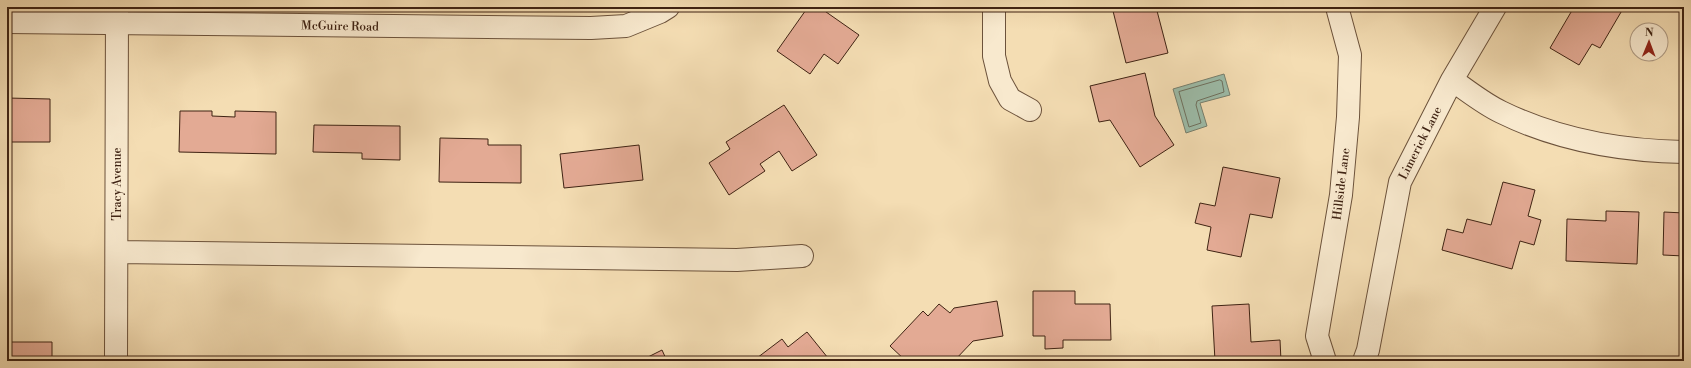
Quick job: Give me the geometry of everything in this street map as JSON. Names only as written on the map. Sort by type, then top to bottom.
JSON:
[{"type":"street","name":"McGuire Road","points":[[7,22],[117,15],[590,28],[626,26],[660,12],[668,7]]},
{"type":"street","points":[[994,7],[994,56],[1000,81],[1010,99],[1030,110]]},
{"type":"street","name":"Hillside Lane","points":[[1325,361],[1317,336],[1340,195],[1348,117],[1350,55],[1337,7]]},
{"type":"street","name":"Limerick Lane","points":[[1364,361],[1368,350],[1400,182],[1452,80],[1495,7]]},
{"type":"street","name":"Tracy Avenue","points":[[116,361],[117,15]]},
{"type":"street","points":[[1452,80],[1499,112],[1550,133],[1605,146],[1660,152],[1684,152]]},
{"type":"street","points":[[116,252],[737,260],[802,256]]},
{"type":"water","points":[[1224,74],[1230,95],[1200,103],[1207,126],[1186,133],[1173,89]]},
{"type":"building","points":[[808,7],[819,7],[859,35],[838,64],[824,54],[810,74],[777,51]]},
{"type":"building","points":[[1112,7],[1156,7],[1168,53],[1126,63]]},
{"type":"building","points":[[1574,7],[1624,7],[1600,48],[1592,44],[1579,65],[1550,48]]},
{"type":"building","points":[[1145,73],[1155,116],[1174,145],[1140,167],[1110,120],[1099,122],[1090,86]]},
{"type":"building","points":[[7,98],[50,99],[50,142],[7,142]]},
{"type":"building","points":[[784,105],[817,155],[792,171],[779,151],[760,164],[765,171],[729,195],[709,163],[730,149],[726,142]]},
{"type":"building","points":[[180,111],[212,111],[212,116],[235,117],[235,111],[276,112],[276,154],[179,152]]},
{"type":"building","points":[[314,125],[400,126],[400,160],[362,159],[362,153],[313,152]]},
{"type":"building","points":[[440,138],[488,139],[488,145],[521,145],[521,183],[439,182]]},
{"type":"building","points":[[639,145],[643,180],[564,188],[560,154]]},
{"type":"building","points":[[1223,167],[1280,178],[1272,218],[1250,214],[1241,257],[1207,250],[1211,227],[1195,223],[1200,203],[1215,206]]},
{"type":"building","points":[[1503,182],[1535,190],[1528,216],[1541,220],[1534,245],[1520,241],[1512,269],[1442,250],[1447,229],[1463,233],[1467,219],[1491,225]]},
{"type":"building","points":[[1606,211],[1639,212],[1637,264],[1566,261],[1567,219],[1606,221]]},
{"type":"building","points":[[1664,212],[1684,213],[1684,256],[1663,255]]},
{"type":"building","points":[[1033,291],[1075,291],[1075,304],[1110,304],[1111,340],[1063,340],[1063,348],[1045,349],[1045,336],[1033,336]]},
{"type":"building","points":[[997,301],[1003,336],[973,341],[954,361],[906,361],[890,346],[923,311],[928,316],[939,304],[950,313],[954,308]]},
{"type":"building","points":[[1249,304],[1251,342],[1280,340],[1281,361],[1215,361],[1212,306]]},
{"type":"building","points":[[807,332],[828,358],[823,361],[753,361],[782,339],[788,347]]},
{"type":"building","points":[[10,342],[52,342],[52,361],[10,361]]},
{"type":"building","points":[[662,350],[667,361],[640,361]]}]
